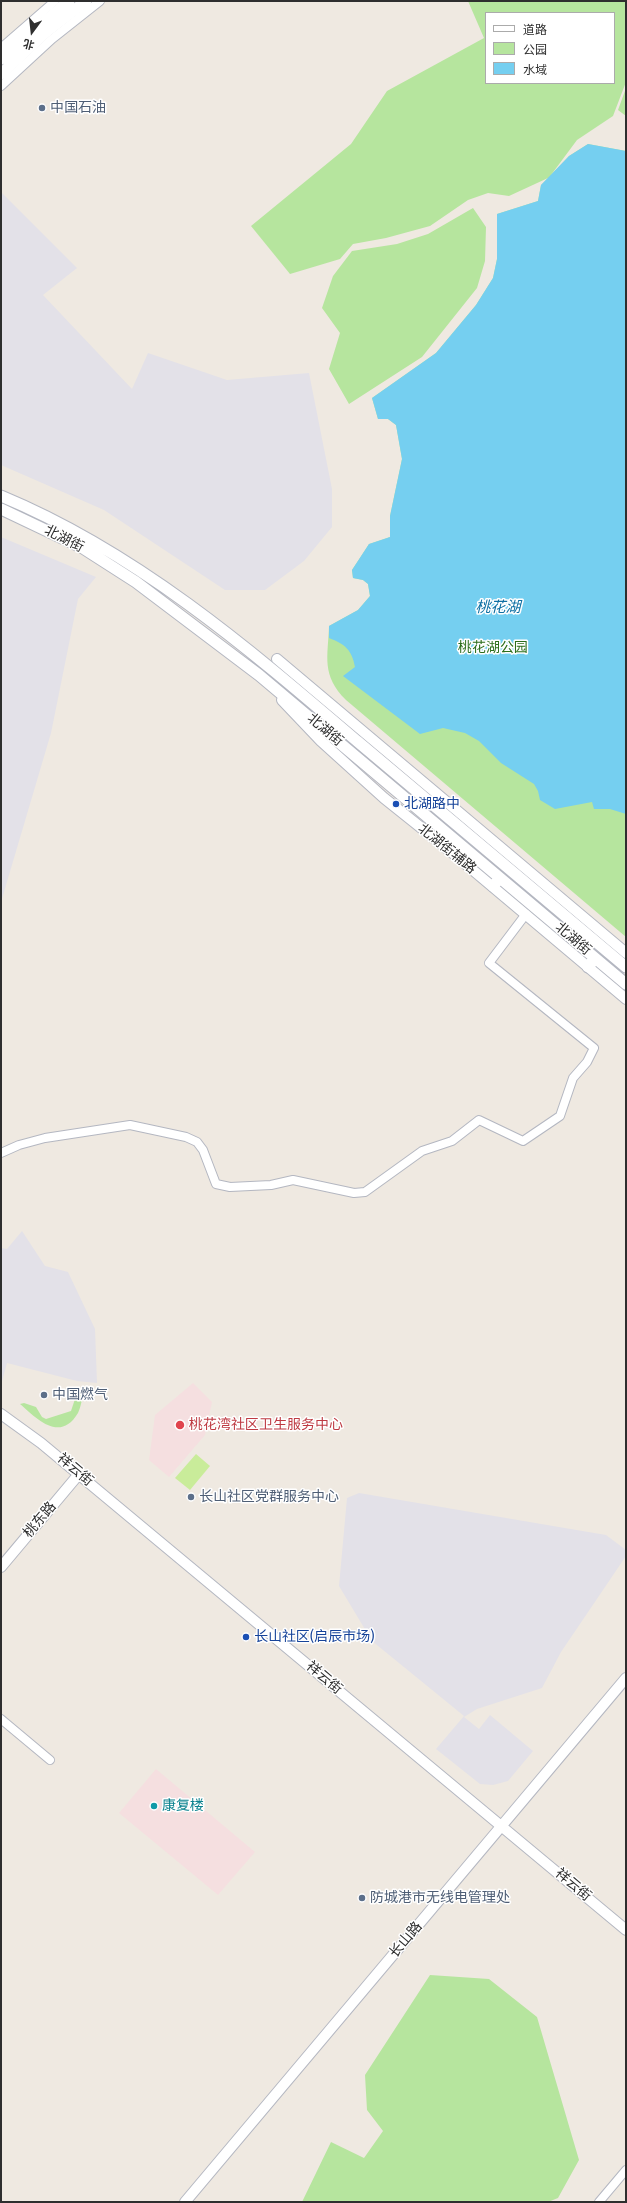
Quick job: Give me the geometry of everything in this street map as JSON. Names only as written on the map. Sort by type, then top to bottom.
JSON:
[{"type":"main road","points":[[1,59],[72,4],[86,1]]},
{"type":"main road","points":[[1,74],[46,32],[72,4]]},
{"type":"main road","name":"北湖街","points":[[1,496],[37,511],[102,545],[163,585],[265,663],[626,967]]},
{"type":"main road","name":"北湖街","points":[[1,509],[82,548],[136,582],[259,675],[496,882],[592,963],[626,984]]},
{"type":"street","points":[[1,48],[55,1]]},
{"type":"street","points":[[1,86],[35,54],[100,1]]},
{"type":"street","points":[[35,54],[46,32]]},
{"type":"street","points":[[277,659],[626,953]]},
{"type":"street","points":[[496,882],[526,914],[592,963],[626,999]]},
{"type":"street","points":[[1,1152],[19,1145],[45,1138],[130,1125],[186,1137],[197,1142],[203,1150],[216,1184],[230,1188],[271,1185],[293,1180],[354,1193],[365,1192],[422,1151],[452,1141],[479,1120],[523,1141],[560,1116],[573,1078],[587,1062],[594,1048],[489,963],[526,914]]},
{"type":"street","name":"祥云街","points":[[1,1414],[42,1442],[626,1930]]},
{"type":"street","name":"桃东路","points":[[1,1567],[79,1474]]},
{"type":"street","name":"长山路","points":[[185,2202],[626,1678]]},
{"type":"street","points":[[1,1719],[50,1760]]},
{"type":"street","points":[[599,2202],[626,2170]]},
{"type":"shaded area","points":[[1,192],[77,268],[43,295],[132,389],[148,353],[227,380],[309,373],[332,489],[332,527],[304,561],[265,590],[225,590],[104,510],[1,465]]},
{"type":"shaded area","points":[[1,537],[96,577],[78,599],[51,733],[1,902]]},
{"type":"shaded area","points":[[22,1231],[45,1266],[68,1272],[95,1329],[97,1383],[77,1381],[7,1363],[1,1385],[1,1248],[7,1249]]},
{"type":"shaded area","name":"桃花湾社区卫生服务中心","points":[[193,1383],[212,1402],[205,1435],[169,1477],[149,1460],[155,1415]]},
{"type":"shaded area","points":[[359,1493],[606,1535],[626,1550],[626,1556],[561,1652],[542,1688],[477,1709],[464,1717],[479,1729],[490,1715],[533,1751],[508,1781],[493,1785],[480,1784],[436,1749],[464,1716],[372,1641],[339,1586],[347,1498]]},
{"type":"shaded area","points":[[156,1769],[255,1852],[218,1895],[119,1813]]},
{"type":"green space","name":"桃花湖","points":[[468,1],[626,1],[626,82],[613,116],[577,140],[551,175],[569,156],[588,144],[626,151],[626,937],[346,700],[338,691],[329,674],[327,656],[329,626],[358,610],[370,596],[368,584],[363,580],[353,578],[352,570],[369,544],[390,537],[390,516],[402,459],[396,425],[388,419],[378,419],[372,398],[436,353],[476,305],[493,278],[497,259],[497,214],[538,201],[541,185],[548,178],[509,196],[488,193],[468,200],[430,226],[386,238],[353,244],[340,259],[290,274],[251,226],[351,144],[387,91],[484,38]]},
{"type":"green space","points":[[626,88],[626,116],[618,110]]},
{"type":"green space","points":[[473,208],[486,227],[485,261],[477,288],[422,357],[349,404],[329,369],[340,333],[322,308],[333,276],[352,251],[397,244],[428,234]]},
{"type":"green space","points":[[84,1392],[78,1413],[71,1422],[64,1426],[56,1427],[41,1421],[20,1404],[24,1403],[36,1407],[42,1417],[46,1419],[71,1411],[77,1393]]},
{"type":"green space","points":[[196,1454],[210,1466],[190,1490],[175,1478]]},
{"type":"green space","points":[[430,1975],[489,1979],[537,2017],[579,2160],[558,2198],[548,2202],[302,2202],[331,2142],[364,2158],[383,2131],[367,2110],[365,2075]]},
{"type":"water","name":"桃花湖","points":[[588,144],[626,151],[626,814],[610,809],[594,809],[592,802],[555,809],[540,800],[538,791],[534,784],[501,763],[479,741],[465,733],[443,728],[420,734],[343,676],[355,667],[354,661],[347,648],[329,638],[329,626],[358,610],[370,596],[368,584],[363,580],[353,578],[352,570],[369,544],[390,537],[390,516],[402,459],[396,425],[388,419],[378,419],[372,398],[436,353],[476,305],[493,278],[497,259],[497,214],[538,201],[541,185],[569,156]]},
{"type":"place","name":"中国石油","points":[[42,108]]},
{"type":"place","name":"北湖路中","points":[[396,804]]},
{"type":"place","name":"中国燃气","points":[[44,1395]]},
{"type":"place","name":"桃花湾社区卫生服务中心","points":[[180,1425]]},
{"type":"place","name":"长山社区党群服务中心","points":[[191,1497]]},
{"type":"place","name":"长山社区(启辰市场)","points":[[246,1637]]},
{"type":"place","name":"康复楼","points":[[154,1806]]},
{"type":"place","name":"防城港市无线电管理处","points":[[362,1898]]},
{"type":"park label","name":"桃花湖公园","points":[[493,648]]}]
